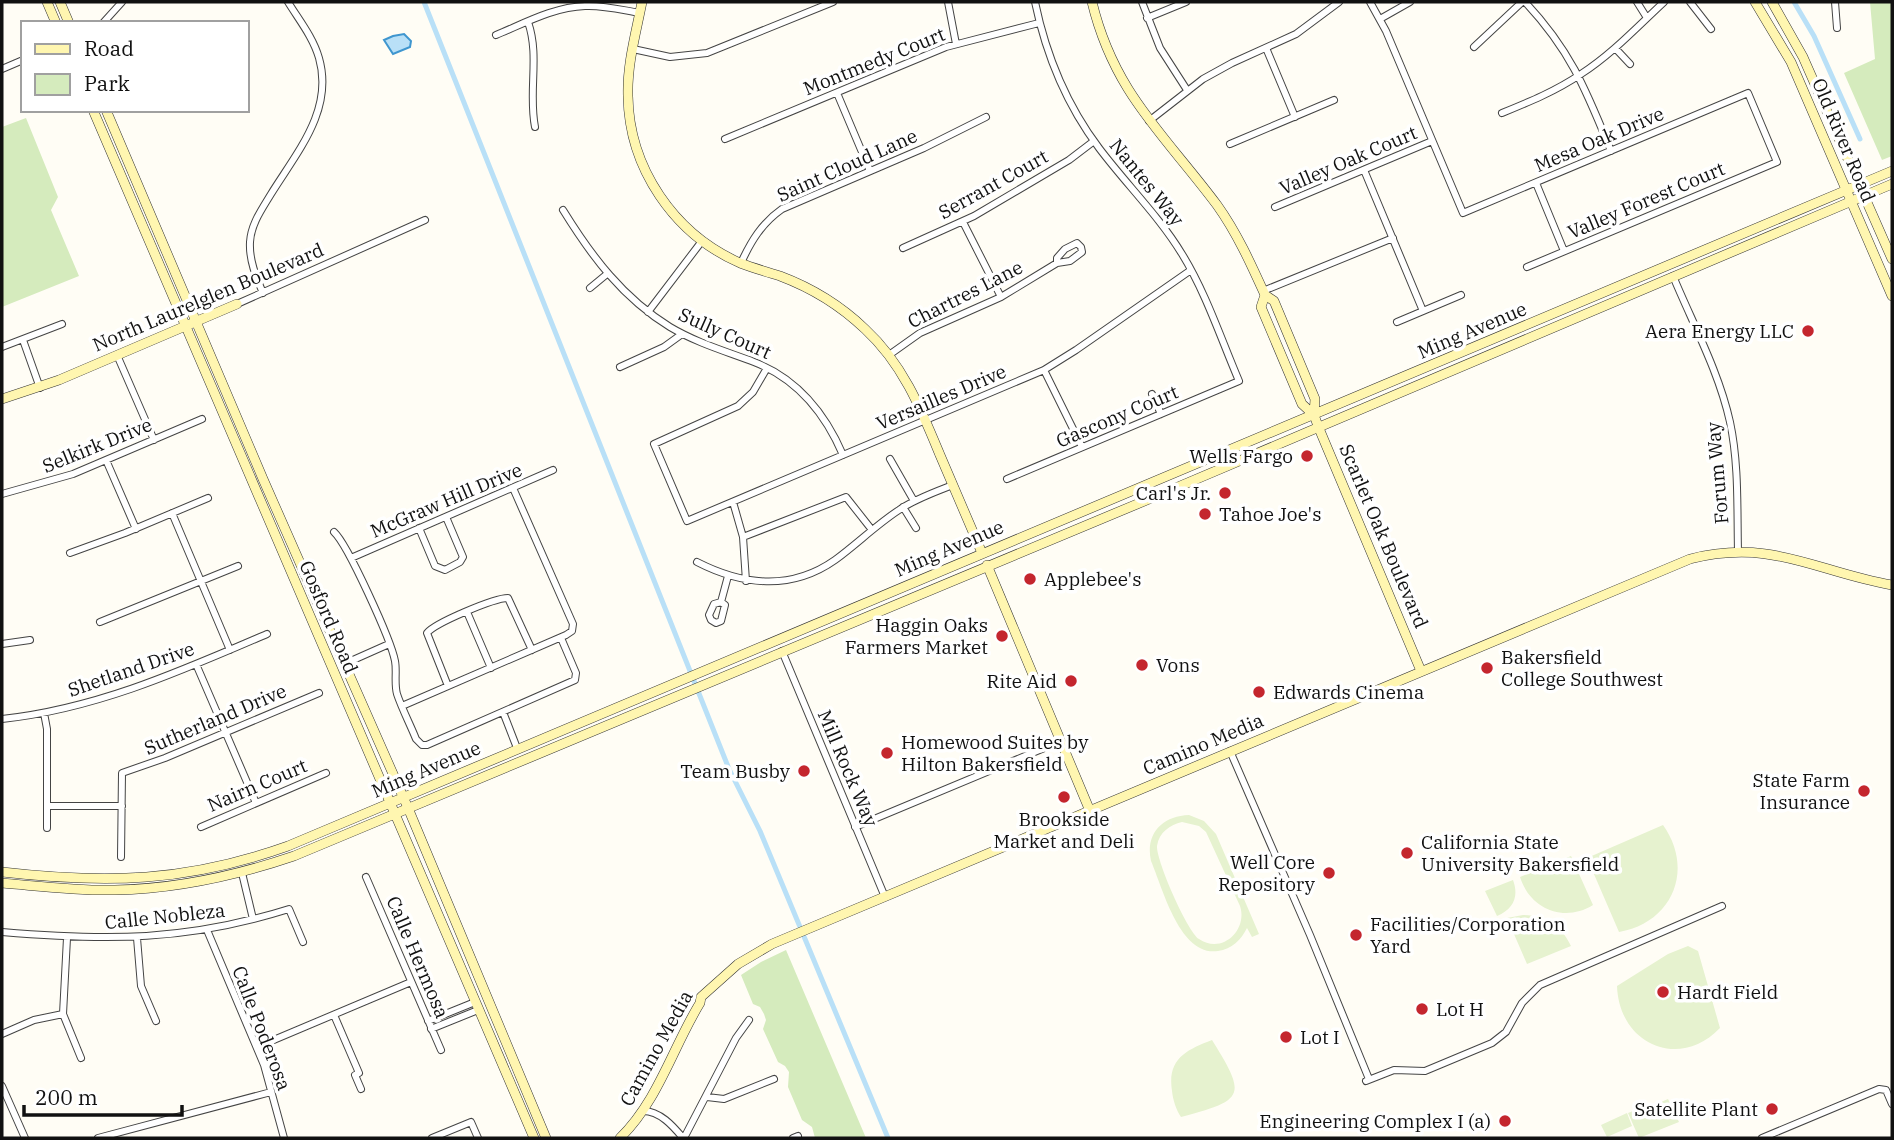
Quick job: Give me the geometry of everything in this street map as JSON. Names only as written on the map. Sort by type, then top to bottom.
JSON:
[{"type":"main road","points":[[47,2],[55,21]]},
{"type":"main road","points":[[60,2],[68,21]]},
{"type":"main road","points":[[642,2],[633,49],[628,98],[632,130],[640,158],[664,202],[702,241],[741,263],[796,282],[825,298],[853,318],[889,355],[910,386],[982,553]]},
{"type":"main road","name":"Scarlet Oak Boulevard","points":[[1092,2],[1112,62],[1127,89],[1227,220],[1264,293],[1274,301],[1315,399],[1314,415],[1318,426],[1421,671]]},
{"type":"main road","name":"Old River Road","points":[[1755,2],[1791,62],[1892,296]]},
{"type":"main road","name":"Old River Road","points":[[1772,2],[1803,57],[1892,259]]},
{"type":"main road","name":"Gosford Road","points":[[94,112],[534,1138]]},
{"type":"main road","name":"Gosford Road","points":[[107,112],[408,808],[546,1138]]},
{"type":"main road","name":"Ming Avenue","points":[[2,872],[96,879],[183,874],[262,856],[1892,171]]},
{"type":"main road","name":"Ming Avenue","points":[[2,883],[115,890],[179,885],[242,873],[293,856],[1892,184]]},
{"type":"main road","name":"North Laurelglen Boulevard","points":[[2,399],[40,388],[237,304]]},
{"type":"main road","name":"Camino Media","points":[[620,1138],[643,1111],[701,997],[749,956],[796,934],[1678,563],[1706,555],[1738,551],[1783,555],[1892,585]]},
{"type":"main road","points":[[987,565],[1090,810]]},
{"type":"main road","points":[[305,606],[315,614],[334,659],[344,664]]},
{"type":"main road","points":[[782,651],[787,642],[820,622]]},
{"type":"street","points":[[105,21],[122,2]]},
{"type":"street","points":[[263,293],[252,262],[252,231],[260,212],[310,132],[323,92],[315,47],[288,2]]},
{"type":"street","points":[[633,49],[670,57],[707,53],[833,2]]},
{"type":"street","points":[[948,2],[956,44]]},
{"type":"street","name":"Nantes Way","points":[[1035,2],[1039,23],[1059,80],[1074,110],[1094,141],[1173,240],[1191,270],[1239,382]]},
{"type":"street","points":[[1142,2],[1164,56],[1187,90]]},
{"type":"street","points":[[1147,18],[1186,2]]},
{"type":"street","points":[[1149,121],[1187,90],[1217,71],[1296,34],[1339,2]]},
{"type":"street","points":[[1370,2],[1380,19],[1432,141]]},
{"type":"street","points":[[1380,19],[1410,2]]},
{"type":"street","points":[[1474,47],[1523,2],[1557,38],[1579,75],[1611,151]]},
{"type":"street","points":[[1637,2],[1647,18]]},
{"type":"street","points":[[1502,113],[1558,88],[1579,75],[1615,48],[1664,2]]},
{"type":"street","points":[[1690,2],[1711,29]]},
{"type":"street","points":[[1835,2],[1837,28]]},
{"type":"street","points":[[496,35],[560,9],[585,6],[640,13]]},
{"type":"street","points":[[528,22],[533,45],[535,127]]},
{"type":"street","name":"Montmedy Court","points":[[725,139],[956,44],[1039,23]]},
{"type":"street","points":[[1266,48],[1295,117]]},
{"type":"street","points":[[1615,48],[1630,64]]},
{"type":"street","points":[[2,69],[21,61]]},
{"type":"street","points":[[837,93],[870,171]]},
{"type":"street","name":"Mesa Oak Drive","points":[[1432,141],[1463,213],[1748,93],[1777,162]]},
{"type":"street","points":[[1230,144],[1334,100]]},
{"type":"street","name":"Saint Cloud Lane","points":[[741,263],[755,236],[775,214],[793,203],[924,148],[986,117]]},
{"type":"street","name":"Serrant Court","points":[[903,248],[963,222],[1069,160],[1094,141]]},
{"type":"street","name":"Valley Oak Court","points":[[1275,207],[1432,141]]},
{"type":"street","name":"Valley Forest Court","points":[[1527,267],[1777,162]]},
{"type":"street","points":[[1364,170],[1423,311]]},
{"type":"street","points":[[1536,183],[1564,251]]},
{"type":"street","name":"Sully Court","points":[[563,210],[607,274],[648,312],[682,334],[767,368],[796,386],[830,426],[843,455]]},
{"type":"street","name":"North Laurelglen Boulevard","points":[[237,304],[425,220]]},
{"type":"street","points":[[963,222],[1001,297]]},
{"type":"street","points":[[1264,293],[1393,239]]},
{"type":"street","points":[[648,312],[702,241]]},
{"type":"street","name":"Chartres Lane","points":[[889,355],[920,333],[1001,297],[1057,263]]},
{"type":"street","name":"Versailles Drive","points":[[767,368],[753,392],[738,407],[654,444],[687,521],[1044,370],[1191,270]]},
{"type":"street","points":[[590,288],[607,274]]},
{"type":"street","name":"Forum Way","points":[[1673,276],[1715,375],[1730,423],[1735,460],[1738,551]]},
{"type":"street","points":[[1396,322],[1461,295]]},
{"type":"street","points":[[2,347],[62,324]]},
{"type":"street","points":[[620,367],[664,347],[682,334]]},
{"type":"street","points":[[23,340],[40,388]]},
{"type":"street","points":[[117,355],[154,440]]},
{"type":"street","points":[[1044,370],[1082,447]]},
{"type":"street","name":"Gascony Court","points":[[1007,479],[1239,382]]},
{"type":"street","points":[[1152,394],[1161,414]]},
{"type":"street","name":"Selkirk Drive","points":[[2,494],[50,482],[202,419]]},
{"type":"street","points":[[890,458],[914,501]]},
{"type":"street","points":[[106,460],[136,529]]},
{"type":"street","name":"McGraw Hill Drive","points":[[351,558],[553,470]]},
{"type":"street","points":[[697,562],[746,581],[770,582],[808,574],[832,561],[903,507],[953,485]]},
{"type":"street","points":[[402,706],[572,631],[573,624],[513,488]]},
{"type":"street","points":[[743,537],[846,497],[872,530]]},
{"type":"street","points":[[70,553],[136,529],[208,498]]},
{"type":"street","points":[[733,502],[743,537],[746,581]]},
{"type":"street","points":[[903,507],[916,528]]},
{"type":"street","points":[[172,513],[230,650]]},
{"type":"street","points":[[419,528],[438,569],[445,570],[460,562],[463,557],[446,517]]},
{"type":"street","points":[[334,533],[340,538],[351,558],[389,644],[395,661],[396,691],[416,739],[422,745],[575,680],[576,673],[561,638]]},
{"type":"street","points":[[982,553],[987,565]]},
{"type":"street","points":[[100,622],[237,566]]},
{"type":"street","points":[[721,602],[728,576]]},
{"type":"street","points":[[448,686],[427,634],[433,627],[467,612],[508,598],[532,650]]},
{"type":"street","points":[[467,612],[491,668]]},
{"type":"street","name":"Shetland Drive","points":[[2,719],[44,713],[127,691],[267,634]]},
{"type":"street","points":[[2,644],[30,640]]},
{"type":"street","points":[[344,664],[389,644]]},
{"type":"street","name":"Mill Rock Way","points":[[782,651],[885,897]]},
{"type":"street","points":[[196,664],[256,803]]},
{"type":"street","name":"Sutherland Drive","points":[[121,806],[121,773],[158,761],[319,693]]},
{"type":"street","points":[[503,712],[517,748]]},
{"type":"street","points":[[44,713],[47,729],[47,828]]},
{"type":"street","points":[[855,827],[1060,741]]},
{"type":"street","points":[[1230,751],[1313,942],[1367,1080],[1394,1070],[1425,1071],[1492,1043],[1506,1032],[1521,1003],[1540,985],[1722,906]]},
{"type":"street","name":"Nairn Court","points":[[201,827],[326,773]]},
{"type":"street","points":[[47,806],[121,806],[121,857]]},
{"type":"street","points":[[242,873],[253,919]]},
{"type":"street","name":"Calle Hermosa","points":[[366,877],[441,1050]]},
{"type":"street","name":"Calle Nobleza","points":[[2,932],[67,938],[137,938],[206,930],[289,909],[303,943]]},
{"type":"street","name":"Calle Poderosa","points":[[206,930],[257,1048],[284,1138]]},
{"type":"street","points":[[67,938],[63,1014],[81,1058]]},
{"type":"street","points":[[137,938],[139,978],[156,1021]]},
{"type":"street","points":[[257,1048],[411,982]]},
{"type":"street","points":[[428,1021],[477,1006]]},
{"type":"street","points":[[431,1029],[477,1006]]},
{"type":"street","points":[[2,1034],[34,1020],[63,1014]]},
{"type":"street","points":[[334,1015],[359,1073],[355,1075],[360,1089]]},
{"type":"street","points":[[643,1111],[660,1116],[683,1138],[736,1038],[749,1020]]},
{"type":"street","points":[[707,1097],[724,1099],[774,1079]]},
{"type":"street","points":[[2,1086],[24,1138]]},
{"type":"street","points":[[1762,1138],[1883,1089],[1892,1104]]},
{"type":"street","points":[[98,1138],[271,1092]]},
{"type":"street","points":[[432,1138],[471,1122],[478,1138]]},
{"type":"green space","points":[[1870,2],[1892,2],[1892,156],[1882,160],[1844,73],[1875,59]]},
{"type":"green space","points":[[26,118],[58,197],[51,210],[79,276],[2,307],[2,127]]},
{"type":"green space","points":[[1189,815],[1204,821],[1216,834],[1259,934],[1252,937],[1247,928],[1236,943],[1218,951],[1205,950],[1183,933],[1167,903],[1151,861],[1150,851],[1153,835],[1158,828],[1179,816]],"holes":[[[1182,822],[1199,826],[1206,832],[1240,906],[1240,924],[1237,931],[1224,942],[1216,944],[1199,939],[1187,923],[1158,854],[1158,841],[1169,827]]]},
{"type":"green space","points":[[1663,825],[1677,859],[1673,892],[1665,906],[1653,918],[1637,927],[1619,932],[1587,858]]},
{"type":"green space","points":[[1571,856],[1593,905],[1571,913],[1549,910],[1532,897],[1520,877]]},
{"type":"green space","points":[[1513,880],[1514,901],[1508,910],[1497,916],[1485,891]]},
{"type":"green space","points":[[1523,915],[1539,917],[1552,923],[1563,932],[1571,946],[1527,964],[1507,918]]},
{"type":"green space","name":"Hardt Field","points":[[1688,946],[1698,951],[1720,1028],[1704,1041],[1687,1048],[1670,1049],[1654,1045],[1640,1036],[1628,1023],[1620,1006],[1617,986],[1668,954]]},
{"type":"green space","points":[[786,950],[866,1138],[815,1138],[812,1127],[802,1120],[788,1087],[789,1072],[778,1062],[763,1029],[766,1020],[764,1014],[760,1007],[753,1004],[741,975]]},
{"type":"green space","points":[[1212,1040],[1231,1073],[1234,1093],[1218,1106],[1181,1117],[1172,1094],[1172,1071],[1180,1057]]},
{"type":"green space","points":[[1668,1099],[1679,1122],[1639,1138],[1628,1113]]},
{"type":"green space","points":[[1627,1113],[1632,1126],[1607,1137],[1601,1125]]},
{"type":"water","points":[[404,34],[411,41],[410,47],[393,54],[384,40]]},
{"type":"waterway","points":[[424,2],[729,769],[760,831],[888,1138]]},
{"type":"waterway","points":[[1794,2],[1814,36],[1860,139]]},
{"type":"place","name":"Aera Energy LLC","points":[[1808,331]]},
{"type":"place","name":"Wells Fargo","points":[[1307,456]]},
{"type":"place","name":"Carl's Jr.","points":[[1225,493]]},
{"type":"place","name":"Tahoe Joe's","points":[[1205,514]]},
{"type":"place","name":"Applebee's","points":[[1030,579]]},
{"type":"place","name":"Haggin Oaks Farmers Market","points":[[1002,636]]},
{"type":"place","name":"Vons","points":[[1142,665]]},
{"type":"place","name":"Bakersfield College Southwest","points":[[1487,668]]},
{"type":"place","name":"Rite Aid","points":[[1071,681]]},
{"type":"place","name":"Edwards Cinema","points":[[1259,692]]},
{"type":"place","name":"Homewood Suites by Hilton Bakersfield","points":[[887,753]]},
{"type":"place","name":"Team Busby","points":[[804,771]]},
{"type":"place","name":"State Farm Insurance","points":[[1864,791]]},
{"type":"place","name":"Brookside Market and Deli","points":[[1064,797]]},
{"type":"place","name":"California State University Bakersfield","points":[[1407,853]]},
{"type":"place","name":"Well Core Repository","points":[[1329,873]]},
{"type":"place","name":"Facilities/Corporation Yard","points":[[1356,935]]},
{"type":"place","name":"Hardt Field","points":[[1663,992]]},
{"type":"place","name":"Lot H","points":[[1422,1009]]},
{"type":"place","name":"Lot I","points":[[1286,1037]]},
{"type":"place","name":"Satellite Plant","points":[[1772,1109]]},
{"type":"place","name":"Engineering Complex I (a)","points":[[1505,1121]]}]
